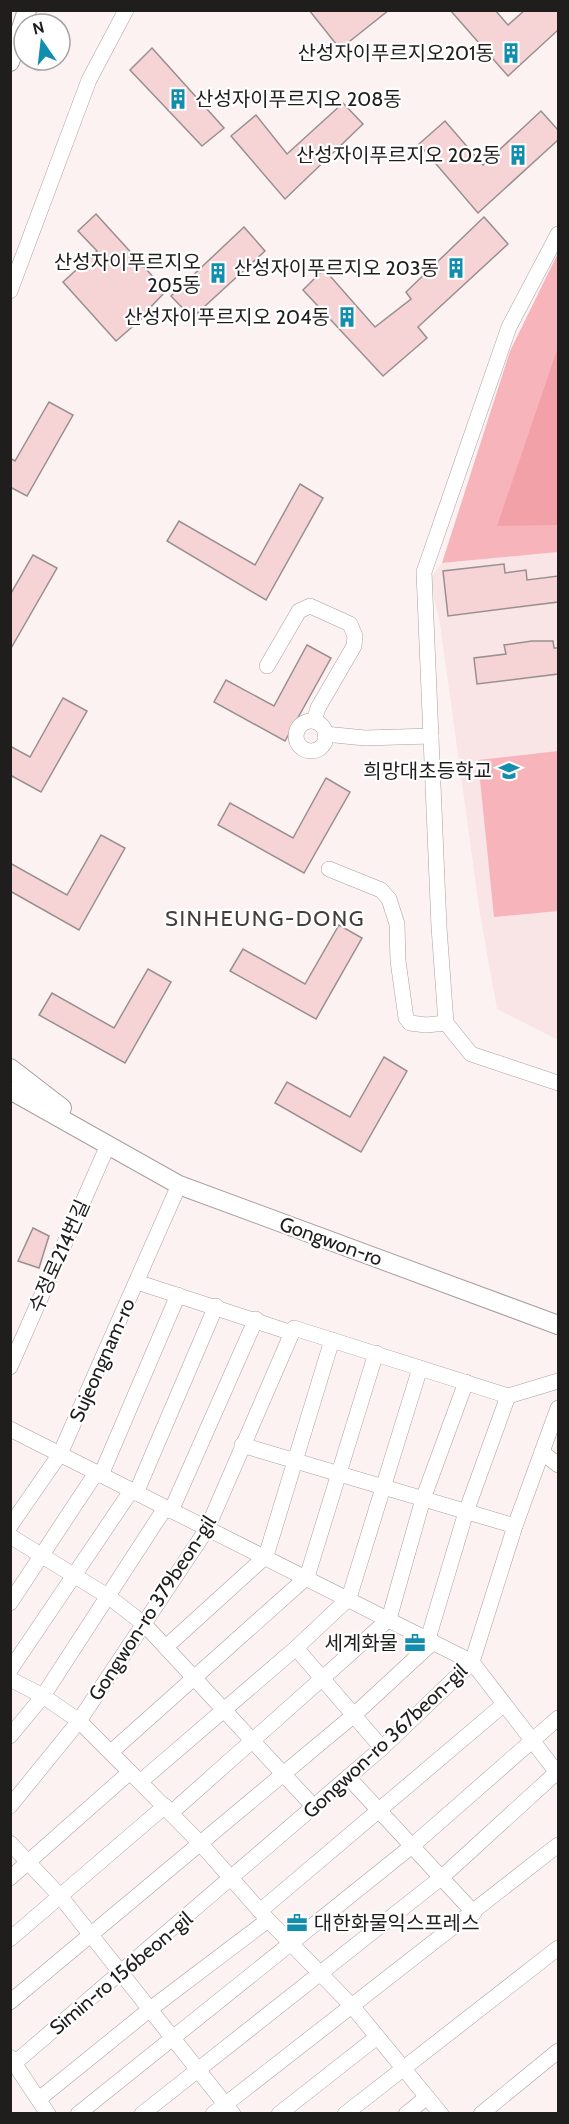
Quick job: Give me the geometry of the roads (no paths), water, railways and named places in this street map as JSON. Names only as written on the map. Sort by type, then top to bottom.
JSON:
[{"type":"main road","points":[[10,62],[27,10]]},
{"type":"main road","name":"Gongwon-ro","points":[[10,1068],[108,1145]]},
{"type":"main road","name":"Gongwon-ro","points":[[10,1090],[179,1185],[558,1325]]},
{"type":"street","points":[[10,291],[88,80],[126,10]]},
{"type":"street","points":[[558,234],[509,327],[424,572],[446,1023],[471,1054],[558,1083]]},
{"type":"street","points":[[267,666],[299,611],[310,606],[350,624],[355,636],[354,645],[318,708],[314,721]]},
{"type":"street","points":[[314,721],[322,726],[325,734],[320,747],[310,750],[301,747],[296,738],[298,729],[304,722],[314,721]]},
{"type":"street","points":[[325,734],[365,738],[431,736]]},
{"type":"street","points":[[329,869],[381,890],[389,899],[397,924],[398,961],[406,1018],[410,1023],[426,1025],[446,1023]]},
{"type":"street","name":"수정로214번길","points":[[10,1367],[108,1145]]},
{"type":"street","name":"Sujeongnam-ro","points":[[10,1526],[60,1454],[179,1185]]},
{"type":"street","points":[[137,1282],[376,1353],[508,1396],[558,1381]]},
{"type":"street","points":[[10,1603],[98,1474],[128,1413],[178,1295]]},
{"type":"street","points":[[10,1670],[133,1492],[169,1416],[216,1306]]},
{"type":"street","points":[[10,1736],[43,1696],[168,1510],[205,1435],[256,1319]]},
{"type":"street","name":"Gongwon-ro 379beon-gil","points":[[10,1806],[79,1722],[207,1529],[293,1330]]},
{"type":"street","points":[[167,1646],[266,1556],[332,1340]]},
{"type":"street","points":[[111,1752],[307,1577],[337,1473],[376,1353]]},
{"type":"street","points":[[10,1878],[224,1708],[296,1648],[349,1598],[381,1486],[420,1368]]},
{"type":"street","points":[[10,1939],[323,1680],[389,1619],[423,1499],[466,1382]]},
{"type":"street","points":[[10,2002],[354,1715],[431,1641],[466,1512],[508,1396]]},
{"type":"street","name":"Gongwon-ro 367beon-gil","points":[[232,1879],[382,1748],[472,1662],[515,1526],[558,1408]]},
{"type":"street","points":[[10,1429],[168,1510],[266,1556],[472,1662],[503,1705],[558,1773],[442,1877],[142,2114]]},
{"type":"street","points":[[242,1445],[515,1526]]},
{"type":"street","points":[[542,1452],[558,1465]]},
{"type":"street","points":[[10,1536],[109,1597],[144,1624],[315,1807]]},
{"type":"street","points":[[296,1648],[382,1748]]},
{"type":"street","points":[[10,1679],[43,1696],[79,1722],[111,1752],[200,1843],[264,1916],[352,2006],[441,2114]]},
{"type":"street","points":[[39,2099],[264,1916],[379,1810],[503,1705]]},
{"type":"street","points":[[78,2114],[293,1944],[412,1846],[558,1718]]},
{"type":"street","points":[[348,1778],[474,1912]]},
{"type":"street","points":[[10,1843],[60,1896],[149,2010],[230,2108]]},
{"type":"street","points":[[213,2114],[230,2108],[352,2006],[558,1845]]},
{"type":"street","name":"Simin-ro 156beon-gil","points":[[12,2063],[232,1879]]},
{"type":"street","points":[[345,2114],[558,1948]]},
{"type":"street","points":[[279,2114],[377,2037]]},
{"type":"street","points":[[481,2114],[558,2051]]},
{"type":"street","points":[[12,2063],[48,2114]]},
{"type":"street","points":[[406,2114],[427,2097]]},
{"type":"place","name":"산성자이푸르지오201동","points":[[511,53]]},
{"type":"place","name":"산성자이푸르지오 208동","points":[[178,99]]},
{"type":"place","name":"산성자이푸르지오 202동","points":[[518,155]]},
{"type":"place","name":"산성자이푸르지오 203동","points":[[456,268]]},
{"type":"place","name":"산성자이푸르지오 205동","points":[[218,273]]},
{"type":"place","name":"산성자이푸르지오 204동","points":[[347,317]]},
{"type":"place","name":"희망대초등학교","points":[[509,771]]},
{"type":"place","name":"세계화물","points":[[415,1643]]},
{"type":"place","name":"대한화물익스프레스","points":[[297,1923]]},
{"type":"district","name":"SINHEUNG-DONG","points":[[265,918]]}]
